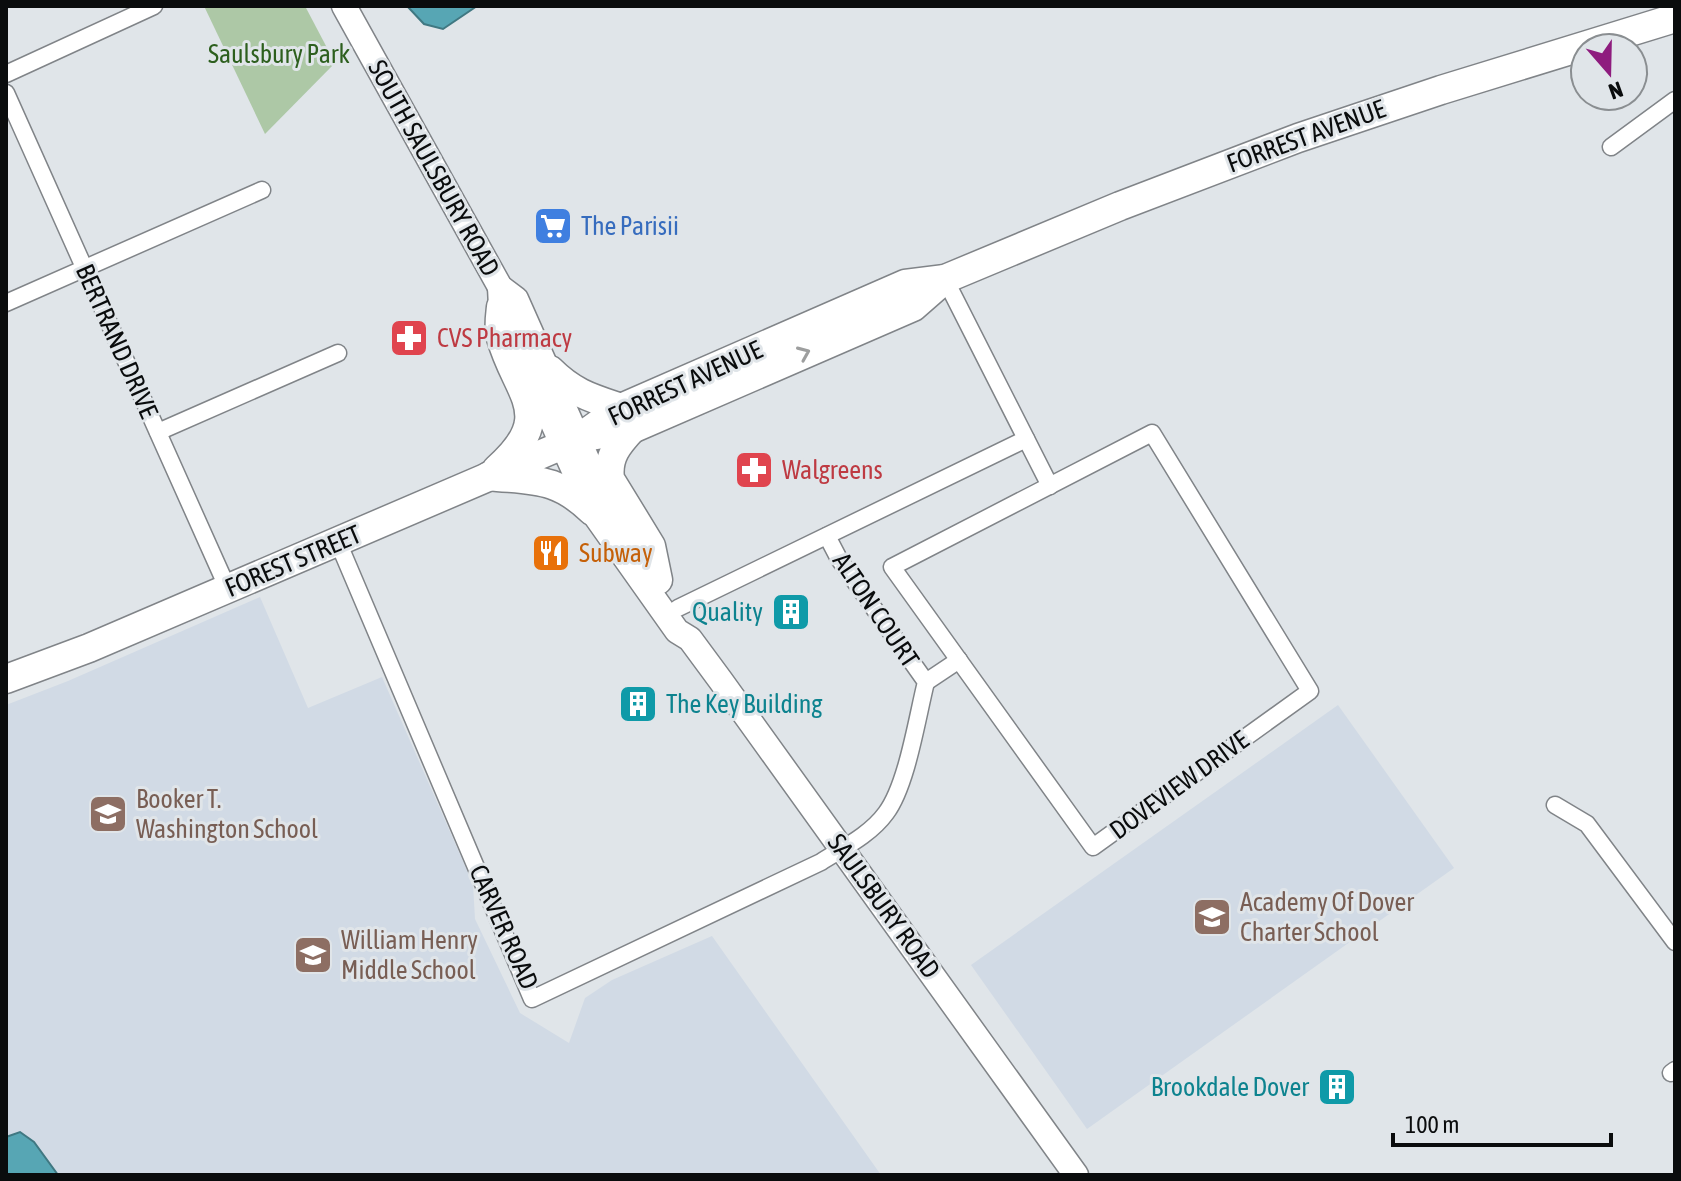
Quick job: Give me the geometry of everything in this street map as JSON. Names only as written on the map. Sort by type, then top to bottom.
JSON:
[{"type":"highway","name":"FORREST AVENUE","points":[[570,441],[913,307],[945,279],[1120,206],[1298,138],[1675,18]]},
{"type":"highway","points":[[488,476],[518,445],[528,428],[530,411],[528,398],[500,336],[500,297]]},
{"type":"highway","points":[[550,370],[567,387],[626,418],[613,451],[610,479],[651,546],[658,580]]},
{"type":"highway","name":"FOREST STREET","points":[[6,679],[89,648],[570,441]]},
{"type":"highway","points":[[488,476],[557,485],[592,511]]},
{"type":"main road","name":"SOUTH SAULSBURY ROAD","points":[[344,6],[500,297],[570,441]]},
{"type":"main road","name":"SOUTH SAULSBURY ROAD","points":[[500,297],[516,299],[550,370],[570,441]]},
{"type":"main road","name":"SAULSBURY ROAD","points":[[570,441],[592,511],[677,631],[690,639],[1076,1175]]},
{"type":"main road","name":"SAULSBURY ROAD","points":[[570,441],[613,512],[689,624],[690,639]]},
{"type":"street","points":[[6,74],[154,6]]},
{"type":"street","name":"BERTRAND DRIVE","points":[[6,93],[228,589]]},
{"type":"street","points":[[1611,147],[1675,100]]},
{"type":"street","points":[[6,303],[262,190]]},
{"type":"street","points":[[945,279],[1050,486]]},
{"type":"street","points":[[158,432],[338,353]]},
{"type":"street","name":"DOVEVIEW DRIVE","points":[[1152,433],[1310,691],[1093,847],[892,567],[1050,486],[1152,433]]},
{"type":"street","points":[[678,608],[1026,439]]},
{"type":"street","name":"ALTON COURT","points":[[827,536],[839,559],[926,682],[909,752],[892,804],[876,824],[843,849]]},
{"type":"street","name":"CARVER ROAD","points":[[338,542],[532,999],[843,849]]},
{"type":"street","points":[[926,682],[959,660]]},
{"type":"street","points":[[1555,805],[1587,824],[1675,942]]},
{"type":"shaded area","name":"William Henry Middle School","points":[[260,597],[308,708],[382,677],[473,884],[475,919],[520,1013],[569,1043],[585,998],[612,980],[712,936],[881,1175],[6,1175],[6,705]]},
{"type":"shaded area","name":"Academy Of Dover Charter School","points":[[1338,705],[1454,868],[1087,1129],[971,965]]},
{"type":"green space","name":"Saulsbury Park","points":[[204,6],[305,6],[335,63],[265,134]]},
{"type":"water","points":[[407,6],[477,6],[443,29],[424,24]]},
{"type":"water","points":[[20,1132],[34,1142],[58,1175],[6,1175],[6,1137]]},
{"type":"place","name":"The Parisii","points":[[553,226]]},
{"type":"place","name":"CVS Pharmacy","points":[[409,338]]},
{"type":"place","name":"Walgreens","points":[[754,470]]},
{"type":"place","name":"Subway","points":[[551,553]]},
{"type":"place","name":"Quality","points":[[791,612]]},
{"type":"place","name":"The Key Building","points":[[638,704]]},
{"type":"place","name":"Booker T. Washington School","points":[[108,814]]},
{"type":"place","name":"Academy Of Dover Charter School","points":[[1212,917]]},
{"type":"place","name":"William Henry Middle School","points":[[313,955]]},
{"type":"place","name":"Brookdale Dover","points":[[1337,1087]]}]
